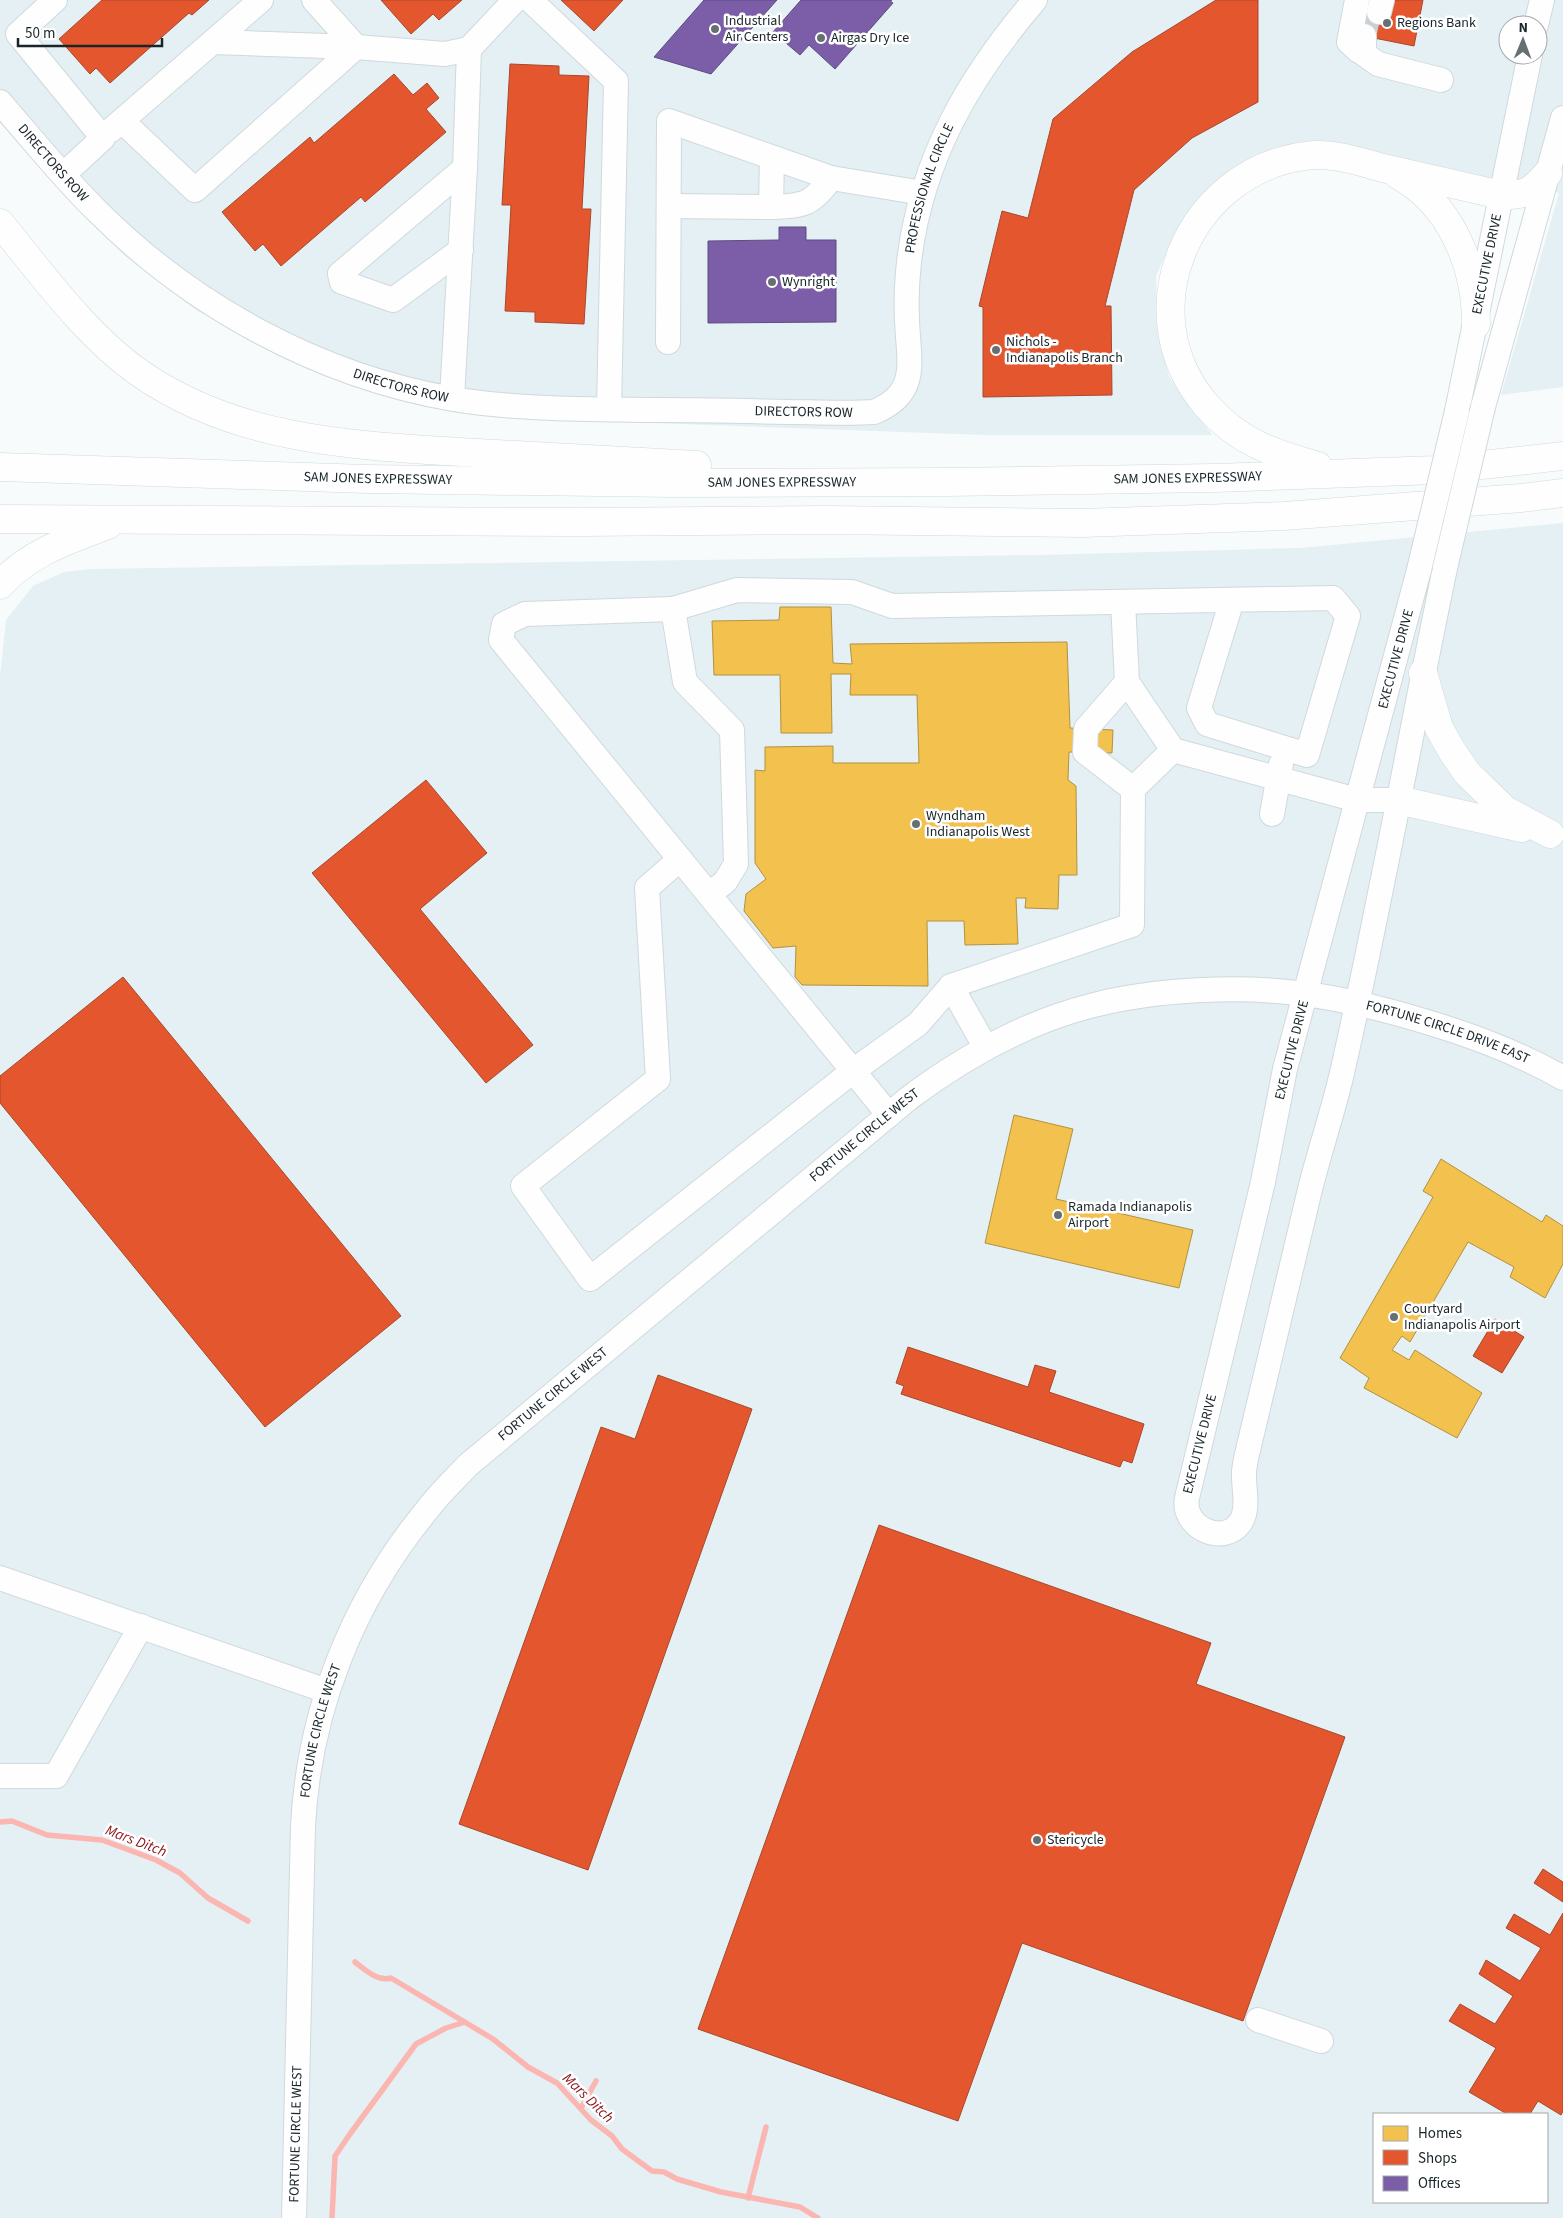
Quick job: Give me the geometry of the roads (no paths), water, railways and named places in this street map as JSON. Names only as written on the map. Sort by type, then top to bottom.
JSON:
[{"type":"highway","points":[[1339,472],[1273,453],[1232,430],[1207,406],[1187,377],[1175,343],[1171,309],[1173,281],[1183,248],[1196,224],[1218,197],[1246,176],[1262,168],[1313,155],[1340,157],[1501,195],[1515,196],[1529,192],[1548,173]]},
{"type":"highway","points":[[1386,168],[1408,181],[1434,204],[1456,235],[1469,269],[1474,295],[1476,324]]},
{"type":"highway","points":[[0,222],[85,326],[140,373],[184,399],[228,418],[262,429],[363,446],[699,465],[945,482]]},
{"type":"highway","name":"SAM JONES EXPRESSWAY","points":[[0,467],[367,479],[670,483],[945,482],[1214,478],[1436,470],[1563,456]]},
{"type":"highway","points":[[0,519],[570,522],[826,520],[1082,523],[1284,516],[1521,498],[1563,493]]},
{"type":"highway","points":[[1521,498],[1563,504]]},
{"type":"highway","points":[[0,585],[16,569],[37,554],[55,545],[123,519]]},
{"type":"highway","points":[[1423,673],[1440,728],[1452,751],[1467,773],[1505,810],[1556,835]]},
{"type":"highway","points":[[1398,800],[1556,835]]},
{"type":"street","points":[[55,0],[18,34],[102,138]]},
{"type":"street","points":[[64,174],[102,138],[261,0]]},
{"type":"street","points":[[314,0],[356,47]]},
{"type":"street","points":[[214,42],[356,47],[445,54],[468,49],[515,0]]},
{"type":"street","points":[[530,0],[616,81],[610,409]]},
{"type":"street","name":"PROFESSIONAL CIRCLE","points":[[896,400],[906,385],[910,371],[906,318],[908,274],[912,238],[933,161],[947,128],[978,74],[1007,32],[1035,0]]},
{"type":"street","points":[[1538,15],[1542,0]]},
{"type":"street","points":[[1372,4],[1349,42],[1367,46],[1378,64],[1441,80]]},
{"type":"street","points":[[122,121],[194,190],[356,47]]},
{"type":"street","points":[[452,398],[465,168],[468,49]]},
{"type":"street","name":"EXECUTIVE DRIVE","points":[[1528,65],[1457,411],[1419,570],[1285,1069],[1263,1182],[1185,1504],[1187,1513],[1194,1524],[1201,1529],[1212,1532],[1234,1529],[1239,1524],[1245,1511],[1245,1462],[1307,1200],[1335,1102],[1445,568],[1483,407],[1563,118]]},
{"type":"street","name":"DIRECTORS ROW","points":[[0,102],[98,212],[150,259],[201,296],[238,319],[294,348],[343,368],[413,390],[452,398],[490,404],[552,408],[860,413],[874,412],[896,400]]},
{"type":"street","points":[[668,342],[669,121],[831,178],[923,193]]},
{"type":"street","points":[[771,207],[772,158]]},
{"type":"street","points":[[460,250],[394,300],[342,282],[340,274],[465,168]]},
{"type":"street","points":[[669,206],[799,206],[819,195],[831,178]]},
{"type":"street","points":[[889,1115],[501,640],[504,624],[525,614],[673,609],[738,590],[852,592],[892,606],[1332,598],[1348,616],[1307,755],[1207,724],[1199,708],[1232,600]]},
{"type":"street","points":[[1123,602],[1127,682],[1174,750],[1357,800],[1398,800]]},
{"type":"street","points":[[673,609],[685,682],[732,730],[736,864],[725,882],[709,894]]},
{"type":"street","points":[[1127,682],[1086,729],[1085,752],[1133,789]]},
{"type":"street","points":[[1272,814],[1284,748]]},
{"type":"street","points":[[680,859],[647,888],[658,1079],[523,1186],[590,1280],[853,1071],[918,1024],[951,986],[1132,924],[1133,789],[1174,750]]},
{"type":"street","points":[[951,986],[986,1048]]},
{"type":"street","name":"FORTUNE CIRCLE WEST","points":[[294,2218],[305,1797],[312,1748],[327,1691],[354,1622],[382,1571],[420,1518],[446,1488],[492,1444],[889,1115],[956,1064],[1038,1023],[1107,1002],[1188,992],[1274,991],[1329,998]]},
{"type":"street","name":"FORTUNE CIRCLE DRIVE EAST","points":[[1329,998],[1431,1024],[1498,1046],[1563,1078]]},
{"type":"street","points":[[0,1578],[327,1691]]},
{"type":"street","points":[[0,1776],[56,1776],[141,1626]]},
{"type":"street","points":[[1258,2020],[1321,2041]]},
{"type":"waterway","name":"Mars Ditch","points":[[0,1822],[12,1821],[47,1835],[102,1840],[156,1860],[180,1873],[208,1898],[248,1921]]},
{"type":"waterway","name":"Mars Ditch","points":[[355,1962],[367,1972],[377,1977],[391,1978],[493,2039],[528,2067],[557,2083],[591,2120],[612,2136],[622,2149],[652,2171],[664,2172],[677,2179],[721,2192],[800,2207],[818,2218]]},
{"type":"waterway","points":[[332,2218],[335,2156],[416,2044],[446,2028],[465,2022]]},
{"type":"waterway","points":[[581,2108],[596,2081]]},
{"type":"waterway","points":[[748,2198],[766,2127]]},
{"type":"tunnel","points":[[1364,36],[1370,10]]},
{"type":"place","name":"Regions Bank","points":[[1387,23]]},
{"type":"place","name":"Industrial Air Centers","points":[[715,29]]},
{"type":"place","name":"Airgas Dry Ice","points":[[821,38]]},
{"type":"place","name":"Wynright","points":[[772,282]]},
{"type":"place","name":"Nichols - Indianapolis Branch","points":[[996,350]]},
{"type":"place","name":"Wyndham Indianapolis West","points":[[916,824]]},
{"type":"place","name":"Ramada Indianapolis Airport","points":[[1058,1215]]},
{"type":"place","name":"Courtyard Indianapolis Airport","points":[[1394,1317]]},
{"type":"place","name":"Stericycle","points":[[1037,1840]]}]
